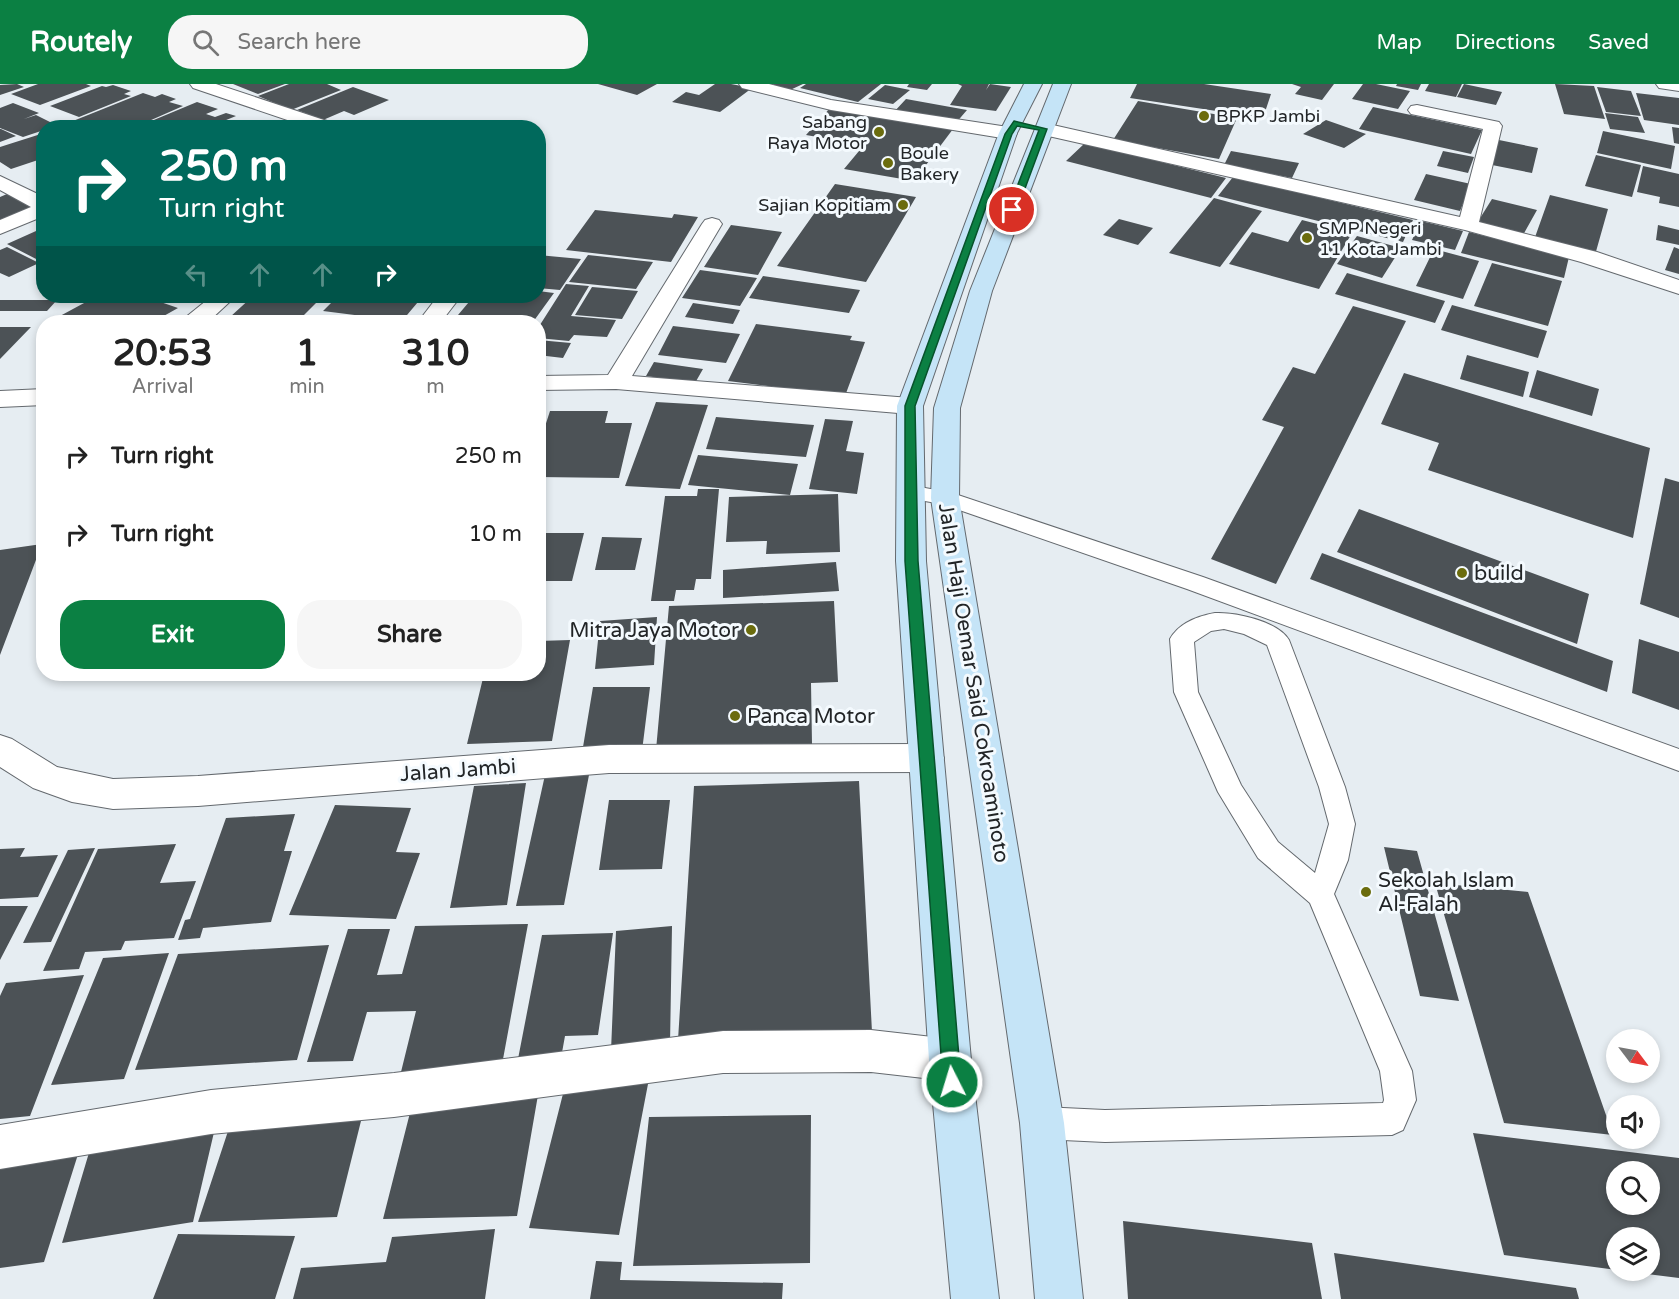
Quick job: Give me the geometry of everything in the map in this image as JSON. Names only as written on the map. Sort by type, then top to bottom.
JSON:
[{"type":"main road","name":"Jalan Haji Oemar Said Cokroaminoto","points":[[975,1299],[950,1060],[911,561],[910,406],[966,290],[1022,129],[1033,84]]},
{"type":"main road","name":"Jalan Haji Oemar Said Cokroaminoto","points":[[1022,129],[1062,84]]},
{"type":"main road","name":"Jalan Haji Oemar Said Cokroaminoto","points":[[966,290],[947,408],[945,498],[1042,1123],[1059,1299]]},
{"type":"street","points":[[199,84],[306,120]]},
{"type":"street","points":[[748,84],[851,108],[1022,129],[1468,225],[1589,256],[1679,287]]},
{"type":"street","points":[[1665,84],[1679,86]]},
{"type":"street","points":[[1417,110],[1493,126],[1468,225]]},
{"type":"street","points":[[0,182],[36,201]]},
{"type":"street","points":[[0,228],[36,212]]},
{"type":"street","points":[[616,382],[712,224]]},
{"type":"street","points":[[202,315],[217,303]]},
{"type":"street","points":[[435,315],[444,303]]},
{"type":"street","points":[[546,383],[616,382],[910,406]]},
{"type":"street","points":[[0,399],[36,398]]},
{"type":"street","name":"Jalan Jambi","points":[[0,749],[45,778],[72,787],[113,794],[198,791],[609,759],[927,758]]},
{"type":"street","points":[[0,1147],[210,1112],[394,1095],[723,1052],[871,1051],[950,1060]]},
{"type":"lane","points":[[909,492],[945,498],[1210,589],[1679,760]]},
{"type":"lane","points":[[1210,589],[1219,606],[1219,622]]},
{"type":"lane","points":[[1042,1123],[1105,1126],[1392,1119],[1400,1100],[1396,1071],[1320,894],[1268,850],[1231,792],[1186,692],[1182,639],[1205,624],[1219,622],[1255,627],[1277,640],[1332,787],[1342,824],[1334,860],[1320,894]]},
{"type":"building","points":[[17,84],[24,87],[0,95],[0,85]]},
{"type":"building","points":[[38,84],[86,84],[91,86],[40,105],[11,94]]},
{"type":"building","points":[[233,84],[285,84],[258,94]]},
{"type":"building","points":[[289,84],[327,84],[341,90],[291,110],[258,96]]},
{"type":"building","points":[[598,84],[657,84],[637,95]]},
{"type":"building","points":[[715,84],[752,88],[720,112],[672,102],[686,92],[699,95]]},
{"type":"building","points":[[774,84],[803,84],[790,90],[772,86]]},
{"type":"building","points":[[806,84],[881,84],[858,102],[800,88]]},
{"type":"building","points":[[909,84],[932,84],[927,90],[907,87]]},
{"type":"building","points":[[958,84],[989,84],[986,90],[990,84],[1011,87],[996,111],[950,105],[962,86]]},
{"type":"building","points":[[1137,84],[1204,84],[1271,94],[1263,118],[1130,98]]},
{"type":"building","points":[[1292,84],[1334,84],[1322,100],[1295,94],[1301,87]]},
{"type":"building","points":[[1363,84],[1376,84],[1410,91],[1398,109],[1352,99]]},
{"type":"building","points":[[1397,84],[1421,84],[1418,90],[1396,86]]},
{"type":"building","points":[[1429,84],[1462,84],[1456,97],[1425,91]]},
{"type":"building","points":[[1464,84],[1502,92],[1496,105],[1457,97]]},
{"type":"building","points":[[1555,84],[1594,86],[1605,119],[1564,114]]},
{"type":"building","points":[[113,85],[131,91],[124,94],[131,96],[79,117],[50,106],[102,86]]},
{"type":"building","points":[[885,85],[910,90],[893,104],[868,99]]},
{"type":"building","points":[[353,87],[389,100],[354,115],[344,111],[323,120],[297,110]]},
{"type":"building","points":[[1597,87],[1631,91],[1641,116],[1606,112]]},
{"type":"building","points":[[143,93],[155,97],[162,94],[176,99],[169,102],[183,106],[151,120],[76,120]]},
{"type":"building","points":[[1636,93],[1679,98],[1679,125],[1644,120]]},
{"type":"building","points":[[906,99],[967,110],[955,124],[893,113]]},
{"type":"building","points":[[1138,101],[1237,118],[1219,159],[1113,140]]},
{"type":"building","points":[[197,102],[218,109],[206,114],[215,117],[226,113],[236,116],[226,120],[154,120]]},
{"type":"building","points":[[13,103],[39,113],[24,119],[36,115],[46,120],[36,120],[36,133],[23,137],[0,128],[0,108]]},
{"type":"building","points":[[1373,107],[1482,130],[1471,154],[1359,129]]},
{"type":"building","name":"Sabang Raya Motor","points":[[830,108],[953,129],[914,181],[844,169],[864,145],[806,135]]},
{"type":"building","points":[[1605,113],[1638,117],[1645,133],[1610,129]]},
{"type":"building","points":[[1326,120],[1366,134],[1344,148],[1303,134]]},
{"type":"building","points":[[1672,127],[1679,128],[1679,144],[1674,143]]},
{"type":"building","points":[[1,129],[16,136],[0,142]]},
{"type":"building","points":[[1603,131],[1675,146],[1671,169],[1597,153]]},
{"type":"building","points":[[36,136],[36,161],[11,169],[0,162],[0,147]]},
{"type":"building","points":[[1499,140],[1538,148],[1532,173],[1492,165]]},
{"type":"building","points":[[1085,143],[1226,178],[1211,198],[1066,161]]},
{"type":"building","points":[[1231,151],[1299,163],[1292,178],[1224,165]]},
{"type":"building","points":[[1443,151],[1474,157],[1468,173],[1437,166]]},
{"type":"building","points":[[1596,155],[1641,165],[1632,197],[1585,186]]},
{"type":"building","points":[[1643,166],[1679,174],[1679,207],[1659,203],[1660,197],[1637,192]]},
{"type":"building","points":[[1426,174],[1471,184],[1460,211],[1414,200]]},
{"type":"building","points":[[1233,177],[1413,220],[1403,242],[1218,196]]},
{"type":"building","points":[[835,184],[916,197],[866,282],[777,266]]},
{"type":"building","points":[[7,194],[36,207],[0,223],[0,197]]},
{"type":"building","points":[[1550,195],[1608,209],[1595,255],[1534,240]]},
{"type":"building","points":[[1214,198],[1262,211],[1220,267],[1169,253]]},
{"type":"building","points":[[1492,199],[1537,210],[1523,235],[1477,223]]},
{"type":"building","points":[[595,210],[672,218],[674,214],[698,217],[671,262],[566,250]]},
{"type":"building","points":[[1119,219],[1153,228],[1138,245],[1103,235]]},
{"type":"building","points":[[1302,220],[1352,233],[1319,289],[1229,264],[1252,232],[1288,242]]},
{"type":"building","points":[[1421,221],[1463,231],[1455,250],[1412,240]]},
{"type":"building","points":[[731,225],[782,232],[758,275],[704,267]]},
{"type":"building","points":[[1658,225],[1679,230],[1679,245],[1656,240]]},
{"type":"building","points":[[36,231],[36,259],[7,244]]},
{"type":"building","points":[[1469,232],[1569,257],[1564,278],[1461,253]]},
{"type":"building","points":[[1357,236],[1401,248],[1382,278],[1337,264]]},
{"type":"building","points":[[7,247],[36,262],[36,264],[9,277],[0,273],[0,250]]},
{"type":"building","points":[[1674,247],[1679,249],[1679,274],[1665,270]]},
{"type":"building","points":[[1434,249],[1479,261],[1463,299],[1416,286]]},
{"type":"building","points":[[588,255],[653,262],[636,289],[569,282]]},
{"type":"building","points":[[546,256],[581,259],[560,290],[546,289]]},
{"type":"building","points":[[1492,263],[1562,281],[1548,326],[1474,306]]},
{"type":"building","points":[[700,270],[757,278],[740,306],[682,298]]},
{"type":"building","points":[[1347,273],[1445,301],[1435,323],[1335,294]]},
{"type":"building","points":[[763,276],[860,290],[849,313],[749,298]]},
{"type":"building","points":[[566,284],[589,286],[571,316],[616,320],[607,337],[574,335],[569,341],[546,339],[546,315]]},
{"type":"building","points":[[592,287],[638,291],[622,319],[575,315]]},
{"type":"building","points":[[546,292],[554,293],[538,315],[458,315],[468,303],[546,303]]},
{"type":"building","points":[[0,300],[36,300],[36,303],[54,303],[47,311],[0,311]]},
{"type":"building","points":[[84,303],[163,303],[178,308],[166,315],[62,315]]},
{"type":"building","points":[[245,303],[316,303],[304,315],[232,315]]},
{"type":"building","points":[[331,303],[417,303],[407,315],[355,315],[323,311]]},
{"type":"building","points":[[693,303],[740,310],[733,324],[685,317]]},
{"type":"building","points":[[1452,305],[1547,331],[1538,358],[1441,330]]},
{"type":"building","points":[[1353,306],[1406,321],[1276,584],[1211,559],[1284,427],[1262,420],[1293,367],[1315,374]]},
{"type":"building","points":[[756,324],[852,336],[850,340],[865,342],[845,396],[728,381]]},
{"type":"building","points":[[673,326],[740,334],[726,363],[658,355]]},
{"type":"building","points":[[0,327],[31,327],[0,359]]},
{"type":"building","points":[[546,341],[571,343],[563,358],[546,356]]},
{"type":"building","points":[[1467,355],[1529,372],[1523,397],[1460,379]]},
{"type":"building","points":[[654,362],[703,369],[695,383],[646,376]]},
{"type":"building","points":[[1537,370],[1599,389],[1592,416],[1529,397]]},
{"type":"building","points":[[1404,373],[1650,448],[1633,538],[1428,470],[1439,443],[1381,424]]},
{"type":"building","points":[[656,402],[708,405],[680,489],[625,486]]},
{"type":"building","points":[[550,411],[608,411],[605,423],[632,423],[619,478],[546,477],[546,423]]},
{"type":"building","points":[[716,417],[814,425],[806,457],[706,449]]},
{"type":"building","points":[[825,419],[853,421],[846,451],[864,453],[857,494],[809,489]]},
{"type":"building","points":[[698,455],[798,464],[790,495],[688,485]]},
{"type":"building","points":[[1665,478],[1679,482],[1679,618],[1640,604]]},
{"type":"building","points":[[698,489],[719,489],[711,579],[696,579],[694,590],[676,590],[674,601],[651,601],[665,496],[697,496]]},
{"type":"building","points":[[838,494],[840,552],[766,554],[767,541],[726,542],[729,497]]},
{"type":"building","name":"build","points":[[1359,509],[1589,594],[1577,644],[1337,552]]},
{"type":"building","points":[[546,533],[584,533],[572,581],[546,581]]},
{"type":"building","points":[[602,537],[642,538],[635,570],[595,570]]},
{"type":"building","points":[[36,545],[36,560],[0,655],[0,550]]},
{"type":"building","points":[[1322,553],[1613,661],[1607,692],[1310,579]]},
{"type":"building","points":[[836,562],[839,591],[723,598],[723,570]]},
{"type":"building","points":[[834,601],[838,682],[811,683],[812,744],[656,750],[669,606]]},
{"type":"building","points":[[657,617],[654,665],[595,669],[600,621]]},
{"type":"building","points":[[1639,639],[1679,652],[1679,710],[1632,693]]},
{"type":"building","points":[[570,640],[552,741],[467,744],[482,681],[546,681],[546,641]]},
{"type":"building","points":[[593,687],[650,687],[642,751],[582,753]]},
{"type":"building","points":[[545,775],[589,775],[564,905],[516,906]]},
{"type":"building","points":[[859,781],[872,1032],[678,1040],[694,786]]},
{"type":"building","points":[[526,783],[507,905],[450,908],[474,786]]},
{"type":"building","points":[[609,800],[670,800],[662,869],[599,870]]},
{"type":"building","points":[[335,805],[411,808],[396,852],[420,853],[396,919],[289,915]]},
{"type":"building","points":[[295,814],[284,851],[292,851],[271,922],[203,928],[200,938],[178,940],[185,920],[190,919],[226,818]]},
{"type":"building","points":[[176,844],[160,883],[196,881],[174,938],[125,941],[121,950],[85,952],[79,969],[43,971],[98,849]]},
{"type":"building","points":[[1384,847],[1417,851],[1459,1001],[1420,996]]},
{"type":"building","points":[[25,848],[20,857],[58,855],[38,897],[0,899],[0,849]]},
{"type":"building","points":[[95,848],[51,942],[23,943],[68,850]]},
{"type":"building","points":[[1435,883],[1528,892],[1606,1115],[1606,1134],[1504,1123]]},
{"type":"building","points":[[0,906],[28,906],[0,960]]},
{"type":"building","points":[[528,924],[501,1070],[401,1072],[416,1011],[367,1012],[353,1061],[307,1062],[348,929],[390,929],[377,975],[402,974],[415,926]]},
{"type":"building","points":[[672,926],[670,1045],[611,1051],[616,931]]},
{"type":"building","points":[[613,933],[598,1035],[565,1036],[561,1058],[518,1059],[542,935]]},
{"type":"building","points":[[329,945],[297,1060],[135,1070],[178,954]]},
{"type":"building","points":[[169,953],[124,1079],[51,1085],[103,958]]},
{"type":"building","points":[[84,975],[30,1116],[0,1119],[0,996],[6,983]]},
{"type":"building","points":[[567,1078],[648,1084],[619,1235],[529,1228]]},
{"type":"building","points":[[538,1095],[517,1216],[383,1219],[414,1097]]},
{"type":"building","points":[[363,1113],[337,1217],[198,1222],[232,1119]]},
{"type":"building","points":[[811,1115],[810,1263],[633,1266],[649,1117]]},
{"type":"building","points":[[215,1128],[193,1222],[62,1243],[91,1146]]},
{"type":"building","points":[[1473,1133],[1679,1158],[1679,1278],[1660,1276],[1660,1227],[1606,1227],[1606,1269],[1504,1255]]},
{"type":"building","points":[[80,1148],[44,1262],[0,1268],[0,1159]]},
{"type":"building","points":[[1123,1221],[1312,1243],[1322,1299],[1128,1299]]},
{"type":"building","points":[[495,1229],[485,1299],[293,1299],[301,1268],[386,1262],[392,1237]]},
{"type":"building","points":[[178,1234],[295,1236],[275,1299],[153,1299]]},
{"type":"building","points":[[1334,1253],[1576,1288],[1579,1299],[1341,1299]]},
{"type":"building","points":[[596,1261],[622,1262],[620,1280],[783,1283],[782,1299],[590,1299]]},
{"type":"place","name":"BPKP Jambi","points":[[1204,116]]},
{"type":"place","name":"Sabang Raya Motor","points":[[879,132]]},
{"type":"place","name":"Boule Bakery","points":[[888,163]]},
{"type":"place","name":"Sajian Kopitiam","points":[[903,205]]},
{"type":"place","name":"SMP Negeri 11 Kota Jambi","points":[[1307,238]]},
{"type":"place","name":"build","points":[[1462,573]]},
{"type":"place","name":"Mitra Jaya Motor","points":[[751,630]]},
{"type":"place","name":"Panca Motor","points":[[735,716]]},
{"type":"place","name":"Sekolah Islam Al-Falah","points":[[1366,892]]},
{"type":"route","points":[[952,1082],[911,561],[910,406],[1008,134],[1014,124],[1044,129],[1012,210]]}]
